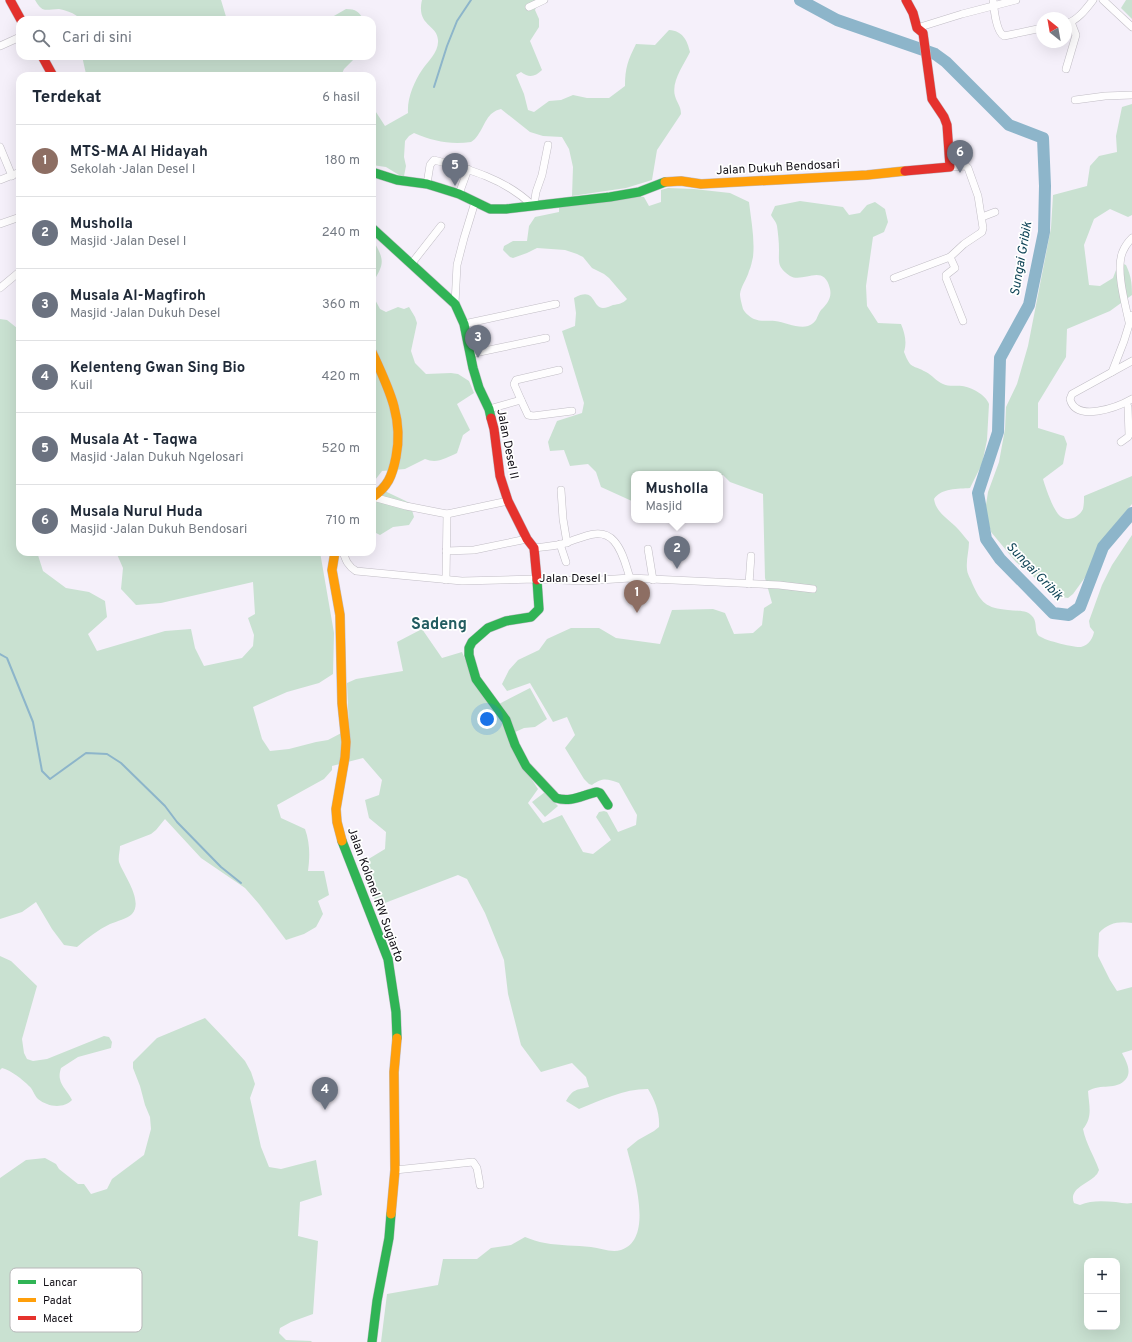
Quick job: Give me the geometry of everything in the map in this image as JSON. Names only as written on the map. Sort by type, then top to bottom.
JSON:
[{"type":"street","points":[[10,0],[19,16]]},
{"type":"street","points":[[529,7],[544,0]]},
{"type":"street","points":[[906,0],[920,31],[930,93],[947,125],[950,167]]},
{"type":"street","points":[[920,31],[993,3],[1016,0]]},
{"type":"street","points":[[1072,20],[1082,13],[1093,0]]},
{"type":"street","points":[[1103,0],[1132,27]]},
{"type":"street","points":[[993,3],[998,30],[1002,36],[1036,29]]},
{"type":"street","points":[[1066,69],[1076,35],[1072,29]]},
{"type":"street","points":[[0,46],[16,39]]},
{"type":"street","points":[[44,60],[51,72]]},
{"type":"street","points":[[1075,100],[1105,96],[1132,95]]},
{"type":"street","points":[[427,184],[430,165],[434,160],[484,175],[502,184],[533,205],[542,175],[548,145]]},
{"type":"street","points":[[0,147],[12,176]]},
{"type":"street","name":"Jalan Dukuh Bendosari","points":[[376,173],[396,180],[427,184],[458,194],[490,209],[506,209],[610,197],[639,192],[664,182],[673,181],[701,184],[867,175],[967,166],[978,199],[983,228],[982,232],[964,244],[950,257]]},
{"type":"street","points":[[458,194],[468,169]]},
{"type":"street","points":[[0,180],[16,174]]},
{"type":"street","points":[[455,304],[457,265],[475,202]]},
{"type":"street","points":[[982,217],[995,212]]},
{"type":"street","points":[[0,224],[16,218]]},
{"type":"street","points":[[412,264],[441,226]]},
{"type":"street","name":"Jalan Desel II","points":[[376,232],[455,304],[464,324],[479,388],[489,409],[494,430],[500,476],[508,501],[527,540],[534,548]]},
{"type":"street","points":[[1112,372],[1131,321],[1123,295],[1121,256],[1123,249],[1132,238]]},
{"type":"street","points":[[894,278],[950,257],[955,268],[946,275],[946,278],[963,321]]},
{"type":"street","points":[[0,288],[16,275]]},
{"type":"street","points":[[464,324],[556,304]]},
{"type":"street","points":[[470,354],[546,338]]},
{"type":"street","points":[[376,361],[388,388],[395,412],[399,439],[393,472],[390,480],[384,489],[376,495]]},
{"type":"street","points":[[1121,442],[1130,435],[1130,407],[1086,412],[1073,407],[1070,399],[1072,394],[1132,362]]},
{"type":"street","points":[[559,370],[516,380],[514,384],[528,415],[533,416],[572,410]]},
{"type":"street","points":[[1115,408],[1132,399]]},
{"type":"street","points":[[489,409],[521,400]]},
{"type":"street","points":[[562,490],[566,562]]},
{"type":"street","points":[[376,499],[447,514],[508,501]]},
{"type":"street","points":[[446,580],[447,514]]},
{"type":"street","points":[[608,805],[600,793],[597,792],[569,801],[562,801],[556,798],[526,766],[515,745],[506,720],[476,679],[469,655],[469,648],[472,642],[488,628],[506,621],[534,615],[539,609],[534,548],[564,543],[592,534],[610,537],[621,552],[630,578]]},
{"type":"street","points":[[446,552],[480,549],[527,540]]},
{"type":"street","points":[[648,549],[653,580]]},
{"type":"street","name":"Jalan Kolonel RW Sugiarto","points":[[333,556],[331,569],[332,579],[341,613],[342,704],[346,747],[344,767],[337,801],[336,819],[340,837],[388,959],[393,984],[396,1012],[397,1040],[394,1072],[395,1170],[389,1238],[377,1301],[372,1342]]},
{"type":"street","name":"Jalan Desel I","points":[[345,556],[346,562],[356,571],[446,580],[491,581],[536,579],[585,581],[630,578],[813,588]]},
{"type":"street","points":[[749,584],[751,556]]},
{"type":"street","points":[[395,1170],[473,1162],[477,1168],[480,1185]]},
{"type":"green space","points":[[35,0],[221,0],[226,16],[77,16],[59,9],[45,10]]},
{"type":"green space","points":[[422,0],[539,0],[535,10],[539,19],[539,27],[530,41],[542,70],[532,76],[521,72],[516,75],[524,94],[528,110],[534,112],[549,101],[561,100],[573,95],[587,98],[609,98],[625,86],[628,64],[636,44],[655,45],[669,30],[681,34],[686,40],[690,52],[676,79],[674,90],[681,114],[657,150],[652,180],[626,188],[572,196],[573,167],[569,149],[562,137],[543,136],[530,132],[501,109],[489,116],[475,139],[471,142],[442,142],[414,133],[409,136],[405,141],[404,157],[406,166],[404,176],[399,175],[386,167],[376,166],[376,112],[385,126],[408,113],[410,96],[416,80],[437,48],[437,35],[424,20],[421,9]]},
{"type":"green space","points":[[1126,0],[1132,0],[1132,19],[1121,8]]},
{"type":"green space","points":[[346,9],[357,12],[361,16],[334,16]]},
{"type":"green space","points":[[83,60],[353,60],[343,72],[86,72]]},
{"type":"green space","points":[[1132,104],[1132,215],[1128,217],[1110,209],[1094,219],[1084,245],[1089,285],[1100,286],[1113,278],[1119,262],[1126,265],[1128,269],[1131,279],[1132,295],[1110,311],[1067,329],[1066,357],[1038,403],[1038,428],[1064,436],[1067,444],[1063,464],[1043,479],[1051,502],[1061,517],[1071,519],[1075,517],[1083,509],[1084,496],[1132,476],[1132,504],[1103,539],[1089,572],[1073,594],[1068,598],[1055,596],[1050,593],[1016,562],[991,532],[985,511],[988,492],[999,462],[1005,429],[1006,407],[1017,384],[1028,346],[1051,228],[1053,195],[1087,186],[1090,166],[1099,156],[1117,152],[1116,136],[1122,107]]},
{"type":"green space","points":[[668,188],[730,193],[749,202],[754,243],[753,257],[750,268],[740,294],[743,309],[749,316],[757,320],[775,321],[800,327],[808,326],[815,321],[828,301],[830,289],[827,281],[823,277],[813,275],[795,278],[786,273],[781,267],[779,262],[777,226],[771,215],[775,206],[800,201],[843,207],[849,215],[860,213],[867,205],[875,202],[885,209],[888,222],[884,232],[873,237],[866,286],[867,306],[878,323],[901,324],[905,338],[904,352],[908,362],[912,366],[928,373],[943,384],[950,386],[962,386],[974,390],[982,395],[989,404],[987,440],[982,464],[970,488],[945,491],[937,495],[934,499],[940,512],[969,542],[967,562],[968,573],[978,595],[989,606],[1029,613],[1033,617],[1038,635],[1041,637],[1072,646],[1084,646],[1092,639],[1094,632],[1090,627],[1089,621],[1102,585],[1112,565],[1132,535],[1132,923],[1123,922],[1114,924],[1102,930],[1099,933],[1098,956],[1117,991],[1132,987],[1132,1050],[1122,1053],[1127,1063],[1128,1076],[1122,1083],[1113,1086],[1098,1087],[1088,1091],[1089,1116],[1083,1129],[1086,1140],[1099,1170],[1093,1178],[1076,1190],[1073,1198],[1074,1203],[1080,1205],[1098,1201],[1132,1203],[1132,1342],[381,1342],[387,1294],[438,1285],[443,1259],[477,1259],[491,1248],[511,1245],[525,1237],[551,1244],[591,1247],[614,1251],[621,1250],[631,1243],[637,1233],[639,1204],[637,1189],[627,1149],[659,1127],[659,1117],[653,1098],[648,1089],[639,1089],[621,1093],[579,1109],[566,1101],[575,1091],[589,1087],[586,1077],[572,1063],[541,1072],[521,1045],[508,994],[504,960],[485,913],[467,879],[458,875],[377,906],[362,863],[385,849],[386,832],[369,818],[365,800],[379,795],[382,780],[363,758],[332,766],[332,770],[324,779],[277,805],[281,818],[305,829],[309,850],[308,871],[324,871],[329,895],[318,901],[323,914],[316,927],[304,934],[286,940],[245,888],[201,858],[165,819],[151,834],[120,846],[119,862],[132,888],[136,902],[135,909],[132,914],[101,929],[77,947],[64,945],[52,929],[36,902],[22,912],[0,919],[0,319],[7,320],[16,327],[16,556],[38,556],[43,571],[66,588],[89,592],[105,601],[107,617],[88,634],[97,651],[165,631],[191,629],[195,648],[204,666],[242,658],[253,646],[254,635],[248,618],[255,614],[253,582],[161,603],[136,605],[121,589],[123,568],[118,556],[321,556],[334,633],[333,674],[319,683],[287,692],[253,707],[262,739],[270,751],[289,749],[328,740],[349,729],[347,683],[356,679],[403,671],[397,642],[422,629],[442,658],[462,652],[472,675],[499,715],[518,758],[538,789],[528,803],[543,823],[562,815],[583,852],[593,854],[611,840],[596,817],[599,812],[607,812],[618,832],[636,825],[637,815],[619,783],[611,780],[602,780],[592,785],[584,779],[565,748],[575,735],[567,717],[553,722],[530,683],[507,691],[502,684],[509,670],[518,660],[539,650],[547,639],[571,628],[599,628],[616,638],[660,644],[672,610],[713,609],[725,613],[734,634],[753,633],[762,625],[764,608],[772,603],[765,578],[763,494],[730,482],[723,475],[723,471],[631,471],[631,501],[601,487],[596,472],[588,464],[570,466],[564,450],[550,451],[548,442],[557,421],[582,413],[584,403],[562,331],[575,326],[576,313],[574,298],[586,294],[592,298],[599,307],[603,308],[620,304],[627,299],[609,278],[592,268],[583,257],[577,254],[565,250],[537,248],[513,258],[503,250],[504,246],[513,241],[527,241],[529,226],[535,217],[559,212],[559,206],[636,196],[644,197],[649,206],[661,202],[661,190]]},
{"type":"green space","points":[[376,246],[382,259],[379,272],[376,277]]},
{"type":"green space","points":[[376,302],[380,309],[386,312],[398,307],[404,309],[409,307],[417,323],[411,351],[415,363],[426,374],[458,374],[469,381],[474,393],[457,404],[470,430],[463,435],[457,453],[437,461],[425,459],[405,469],[382,471],[376,479]]},
{"type":"green space","points":[[376,487],[410,503],[414,517],[409,525],[393,527],[380,535],[376,533]]},
{"type":"green space","points":[[530,688],[547,719],[535,727],[524,728],[513,733],[499,704]]},
{"type":"green space","points":[[545,792],[558,806],[545,817],[532,802]]},
{"type":"green space","points":[[0,956],[11,961],[37,986],[22,1039],[24,1053],[27,1059],[33,1061],[47,1059],[104,1036],[109,1037],[112,1042],[111,1048],[78,1057],[61,1068],[61,1082],[72,1100],[64,1105],[55,1106],[42,1102],[38,1099],[30,1087],[20,1078],[6,1069],[2,1068],[0,1070]]},
{"type":"green space","points":[[205,1018],[245,1061],[251,1072],[255,1084],[250,1098],[261,1147],[269,1167],[281,1169],[316,1160],[322,1195],[300,1202],[298,1236],[318,1241],[313,1314],[291,1322],[280,1328],[279,1333],[286,1340],[312,1341],[0,1342],[0,1178],[26,1160],[45,1158],[56,1164],[59,1169],[78,1184],[84,1184],[91,1194],[107,1189],[112,1179],[144,1155],[151,1129],[150,1117],[133,1068],[133,1062],[157,1038]]},
{"type":"waterway","points":[[434,87],[447,46],[457,21],[471,0]]},
{"type":"waterway","name":"Sungai Gribik","points":[[800,0],[837,20],[935,54],[946,62],[1009,125],[1043,138],[1045,186],[1044,232],[1029,305],[1000,358],[998,432],[978,493],[986,539],[1000,559],[1053,613],[1069,615],[1080,607],[1103,547],[1132,513]]},
{"type":"waterway","points":[[0,654],[7,658],[33,722],[42,771],[50,779],[86,753],[107,754],[121,763],[165,806],[177,822],[221,867],[241,883]]},
{"type":"traffic: fast","points":[[376,173],[397,180],[427,184],[440,188],[459,194],[490,209],[506,209],[610,197],[639,192],[665,182]]},
{"type":"traffic: fast","points":[[376,232],[455,304],[464,324],[473,368],[491,418]]},
{"type":"traffic: fast","points":[[537,580],[539,609],[531,617],[506,621],[488,628],[472,642],[469,648],[469,655],[476,679],[506,720],[515,745],[526,766],[556,798],[567,800],[597,792],[600,793],[608,805]]},
{"type":"traffic: fast","points":[[342,841],[388,959],[396,1012],[397,1038]]},
{"type":"traffic: fast","points":[[372,1342],[377,1301],[389,1238],[391,1214]]},
{"type":"traffic: slow","points":[[665,182],[681,181],[701,184],[867,175],[905,171]]},
{"type":"traffic: slow","points":[[376,361],[389,390],[398,429],[396,457],[391,476],[386,485],[376,494]]},
{"type":"traffic: slow","points":[[334,556],[332,570],[340,615],[342,703],[346,742],[345,757],[336,809],[337,822],[342,841]]},
{"type":"traffic: slow","points":[[391,1214],[395,1170],[394,1072],[397,1038]]},
{"type":"traffic: jam","points":[[10,0],[19,16]]},
{"type":"traffic: jam","points":[[905,171],[950,167],[947,125],[944,117],[932,99],[923,33],[917,28],[913,13],[906,0]]},
{"type":"traffic: jam","points":[[44,60],[51,72]]},
{"type":"traffic: jam","points":[[491,418],[494,429],[500,476],[508,501],[527,539],[534,548],[537,580]]},
{"type":"place","name":"Musala Nurul Huda","points":[[960,173]]},
{"type":"place","name":"Musala At - Taqwa","points":[[455,186]]},
{"type":"place","name":"Musala Al-Magfiroh","points":[[478,358]]},
{"type":"place","name":"Musholla","points":[[677,569]]},
{"type":"place","name":"MTS-MA Al Hidayah","points":[[637,613]]},
{"type":"place","name":"Kelenteng Gwan Sing Bio","points":[[325,1110]]},
{"type":"district","name":"Sadeng","points":[[439,625]]}]
